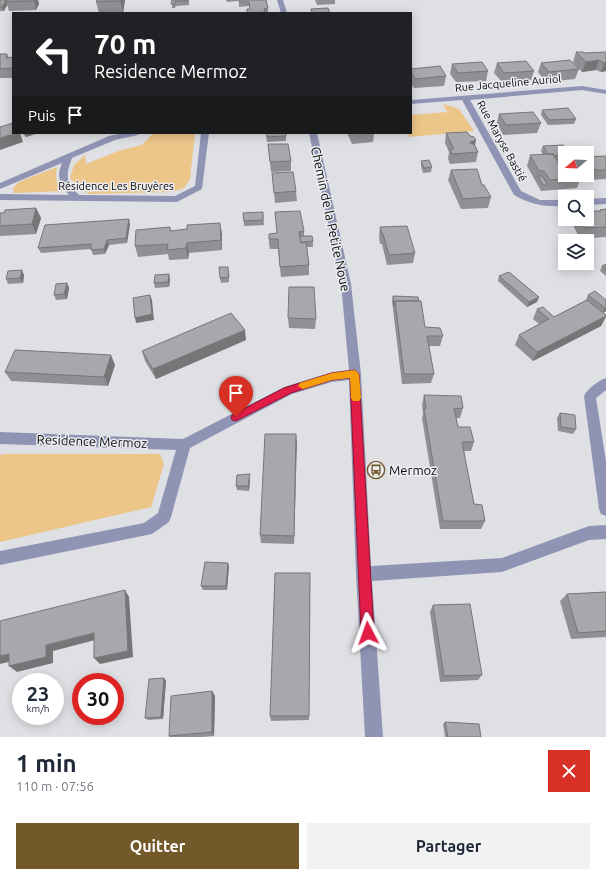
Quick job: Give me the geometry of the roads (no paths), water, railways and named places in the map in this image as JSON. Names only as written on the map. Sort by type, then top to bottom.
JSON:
[{"type":"street","points":[[280,0],[284,12]]},
{"type":"street","name":"Rue Jacqueline Auriol","points":[[412,102],[582,88],[594,88],[606,92]]},
{"type":"street","name":"Rue Maryse Bastié","points":[[465,98],[517,193],[530,202],[558,203]]},
{"type":"street","name":"Résidence Les Bruyères","points":[[0,186],[112,138],[130,134]]},
{"type":"street","name":"Résidence Les Bruyères","points":[[0,197],[177,199],[200,188],[205,134]]},
{"type":"street","name":"Chemin de la Petite Noue","points":[[313,134],[346,279],[355,374],[364,574],[374,737]]},
{"type":"street","points":[[68,158],[62,172],[64,183],[77,198]]},
{"type":"street","points":[[594,202],[606,201]]},
{"type":"street","points":[[0,558],[147,529],[164,517],[184,445],[288,390],[332,377],[355,374]]},
{"type":"street","points":[[606,383],[590,396],[606,508]]},
{"type":"street","name":"Residence Mermoz","points":[[0,438],[184,445]]},
{"type":"street","points":[[364,574],[502,565],[589,533],[606,532]]},
{"type":"place","name":"Mermoz","points":[[376,470]]}]
